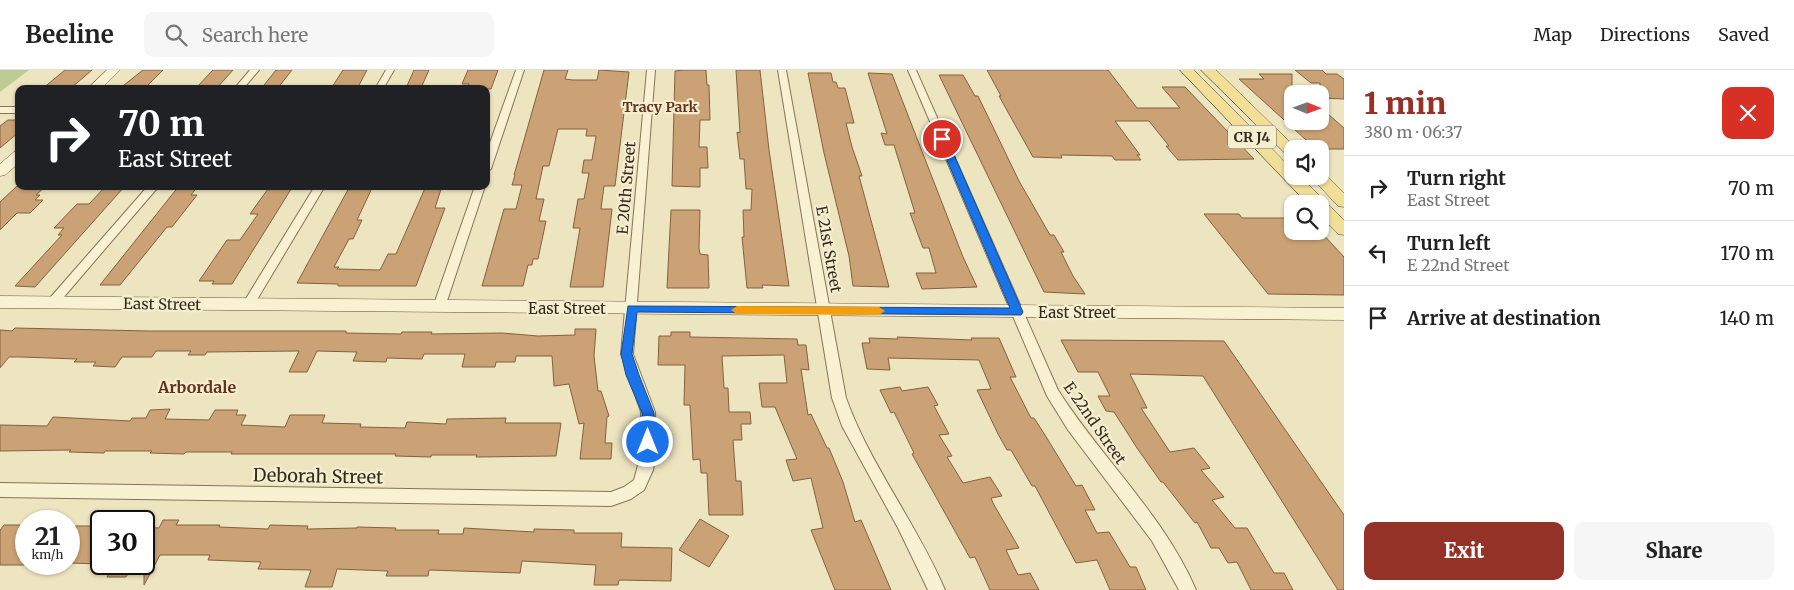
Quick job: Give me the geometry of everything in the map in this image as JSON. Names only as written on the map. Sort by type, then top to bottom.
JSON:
[{"type":"main road","name":"CR J4","points":[[1186,70],[1309,195]]},
{"type":"main road","name":"CR J4","points":[[1208,70],[1284,144]]},
{"type":"main road","points":[[1327,185],[1344,202]]},
{"type":"main road","name":"CR J4","points":[[1329,215],[1344,230]]},
{"type":"street","points":[[97,85],[114,70]]},
{"type":"street","points":[[242,85],[255,70]]},
{"type":"street","points":[[381,85],[390,70]]},
{"type":"street","points":[[490,157],[520,70]]},
{"type":"street","name":"E 20th Street","points":[[633,490],[646,470],[650,427],[648,413],[632,375],[627,354],[651,70]]},
{"type":"street","name":"E 21st Street","points":[[782,70],[839,398],[849,426],[904,523],[937,590]]},
{"type":"street","name":"E 22nd Street","points":[[912,70],[1052,392],[1073,426],[1158,536],[1188,590]]},
{"type":"street","points":[[0,110],[15,110]]},
{"type":"street","points":[[0,172],[15,159]]},
{"type":"street","points":[[53,302],[151,190]]},
{"type":"street","points":[[248,305],[318,190]]},
{"type":"street","points":[[439,307],[479,190]]},
{"type":"street","name":"East Street","points":[[0,302],[1344,314]]},
{"type":"street","name":"Deborah Street","points":[[0,490],[611,499],[633,490]]},
{"type":"green space","points":[[0,70],[29,70],[0,92]]},
{"type":"building","points":[[65,70],[92,70],[75,85],[47,85]]},
{"type":"building","points":[[143,70],[163,70],[148,85],[124,85]]},
{"type":"building","points":[[213,70],[233,70],[220,85],[199,85]]},
{"type":"building","points":[[276,70],[292,70],[280,85],[264,85]]},
{"type":"building","points":[[343,70],[367,70],[359,85],[333,85]]},
{"type":"building","points":[[414,70],[429,70],[422,85],[407,85]]},
{"type":"building","points":[[468,70],[498,70],[491,89],[490,85],[462,84]]},
{"type":"building","points":[[544,70],[568,70],[565,79],[573,80],[597,80],[599,70],[629,72],[615,186],[604,186],[601,209],[612,209],[603,287],[570,287],[580,228],[573,228],[578,199],[584,199],[589,173],[582,173],[584,160],[592,160],[596,136],[586,136],[587,129],[558,129],[549,166],[543,166],[536,199],[544,199],[539,221],[546,221],[538,259],[533,259],[532,265],[528,265],[523,286],[482,286],[504,209],[516,209],[522,185],[512,185],[514,175]]},
{"type":"building","points":[[706,70],[707,85],[709,85],[710,120],[700,120],[699,147],[707,147],[708,168],[700,168],[700,187],[672,186],[675,71]]},
{"type":"building","points":[[736,70],[760,70],[769,150],[789,286],[762,285],[763,288],[747,288],[742,237],[744,237],[743,210],[751,210],[752,189],[746,189],[744,159],[740,159],[737,132],[740,133]]},
{"type":"building","points":[[987,70],[1108,70],[1137,108],[1180,108],[1162,87],[1185,87],[1254,159],[1178,160],[1149,121],[1115,121],[1140,155],[1137,155],[1141,160],[1115,160],[1112,156],[1061,155],[1062,158],[1033,157],[999,96],[1001,96]]},
{"type":"building","points":[[1295,70],[1322,70],[1326,74],[1337,74],[1344,79],[1344,99],[1329,98],[1329,85],[1311,83]]},
{"type":"building","points":[[808,73],[831,73],[833,82],[836,82],[838,88],[845,88],[854,123],[846,123],[862,176],[859,176],[889,287],[853,286],[849,256],[824,153]]},
{"type":"building","points":[[868,73],[892,74],[963,257],[977,287],[922,289],[916,273],[936,273],[929,248],[923,248],[910,213],[915,213],[894,145],[885,145],[881,133],[887,134]]},
{"type":"building","points":[[1259,74],[1292,74],[1292,85],[1284,85],[1284,120],[1239,79],[1264,79]]},
{"type":"building","points":[[939,75],[963,75],[975,96],[978,96],[1019,181],[1050,235],[1054,235],[1064,252],[1061,252],[1085,294],[1044,292]]},
{"type":"building","points":[[1329,115],[1344,128],[1344,149],[1329,149],[1329,140],[1306,140],[1295,130],[1329,130]]},
{"type":"building","points":[[8,120],[15,120],[15,135],[0,148],[0,126]]},
{"type":"building","points":[[15,188],[15,190],[42,190],[36,195],[40,195],[35,200],[43,200],[30,213],[17,213],[0,230],[0,202]]},
{"type":"building","points":[[102,190],[121,190],[35,287],[15,286],[62,235],[58,235],[64,228],[54,228],[77,204],[89,204]]},
{"type":"building","points":[[176,190],[195,190],[191,195],[197,195],[172,227],[167,227],[120,285],[100,285]]},
{"type":"building","points":[[267,190],[291,190],[232,284],[212,284],[214,281],[199,281],[227,240],[240,240],[258,214],[250,214]]},
{"type":"building","points":[[348,190],[371,190],[357,220],[362,220],[353,239],[349,239],[334,267],[339,267],[337,269],[380,270],[388,254],[396,254],[424,190],[441,190],[435,208],[445,208],[416,286],[338,286],[338,284],[297,283]]},
{"type":"building","points":[[671,210],[700,210],[699,248],[700,254],[708,255],[709,288],[667,288]]},
{"type":"building","points":[[1204,214],[1239,214],[1242,218],[1284,218],[1284,240],[1328,240],[1344,257],[1344,295],[1268,294]]},
{"type":"building","points":[[15,328],[149,331],[346,331],[346,333],[401,334],[402,332],[432,332],[431,334],[502,333],[538,336],[575,335],[575,329],[596,329],[594,356],[598,391],[601,391],[609,416],[607,417],[605,443],[612,443],[611,459],[580,459],[584,423],[579,424],[569,384],[554,386],[552,356],[516,356],[515,362],[496,362],[495,367],[462,367],[465,354],[424,354],[422,359],[387,358],[386,362],[353,361],[357,352],[317,351],[307,372],[289,372],[299,351],[207,352],[205,355],[188,355],[191,351],[156,351],[152,357],[122,357],[115,367],[93,366],[96,362],[74,362],[77,359],[9,357],[0,368],[0,330],[12,331]]},
{"type":"building","points":[[671,332],[690,332],[690,337],[797,339],[798,345],[806,345],[809,370],[801,369],[808,415],[811,414],[827,448],[829,448],[843,482],[855,522],[861,520],[891,590],[835,590],[811,530],[823,528],[811,478],[793,481],[786,460],[797,459],[775,407],[762,407],[759,383],[787,383],[784,355],[722,356],[724,388],[728,388],[729,412],[750,412],[751,424],[741,424],[742,440],[733,440],[736,481],[741,481],[743,515],[709,515],[707,473],[701,473],[700,459],[693,460],[690,405],[684,405],[685,365],[658,365],[659,336],[671,336]]},
{"type":"building","points":[[897,337],[972,340],[971,338],[999,338],[1016,377],[1010,377],[1031,418],[1034,418],[1076,486],[1082,485],[1095,510],[1085,510],[1097,533],[1109,532],[1130,567],[1136,567],[1146,590],[1110,590],[1097,560],[1076,563],[1035,486],[1032,486],[1011,450],[1007,450],[998,434],[977,390],[991,389],[979,360],[888,358],[890,370],[867,369],[862,343],[870,343],[869,338],[898,339]]},
{"type":"building","points":[[1061,340],[1224,341],[1344,515],[1344,590],[1338,590],[1203,376],[1130,374],[1147,408],[1141,408],[1170,452],[1194,448],[1210,468],[1201,470],[1224,497],[1212,500],[1235,528],[1247,528],[1274,573],[1284,573],[1293,590],[1251,590],[1237,562],[1228,563],[1219,548],[1211,548],[1197,522],[1195,523],[1163,482],[1161,482],[1114,412],[1106,411],[1098,396],[1110,396],[1098,372],[1078,372]]},
{"type":"building","points":[[900,387],[902,391],[928,387],[938,405],[934,406],[949,434],[939,435],[952,456],[947,457],[963,483],[990,477],[1002,496],[991,498],[993,503],[1019,548],[1006,550],[1018,575],[1030,573],[1039,590],[990,590],[975,557],[970,558],[912,454],[914,453],[894,412],[891,413],[880,390]]},
{"type":"building","points":[[170,409],[165,419],[209,420],[215,410],[238,410],[236,415],[246,415],[241,425],[285,427],[290,415],[325,415],[322,423],[361,424],[360,427],[405,428],[407,422],[446,424],[447,419],[506,418],[505,423],[561,423],[556,456],[476,457],[477,455],[431,455],[431,457],[395,456],[396,454],[231,454],[232,452],[186,452],[184,454],[150,453],[152,451],[105,451],[104,453],[69,452],[71,450],[0,451],[0,425],[47,426],[53,417],[130,421],[132,418],[146,418],[150,410]]},
{"type":"building","points":[[700,519],[729,536],[709,567],[679,550]]},
{"type":"building","points":[[163,520],[179,520],[176,525],[220,525],[219,527],[268,529],[270,525],[308,526],[307,529],[396,528],[395,530],[439,530],[438,534],[463,534],[464,528],[534,532],[534,529],[574,530],[574,533],[622,533],[621,547],[672,548],[671,581],[619,580],[618,585],[594,585],[596,565],[522,561],[520,573],[429,570],[428,576],[386,576],[388,571],[337,569],[332,587],[305,587],[311,570],[258,569],[261,562],[208,560],[210,555],[160,555],[155,564],[155,528],[159,528]]},
{"type":"building","points":[[4,525],[15,525],[15,565],[0,565],[0,530]]},
{"type":"building","points":[[80,526],[90,526],[90,564],[80,563]]},
{"type":"building","points":[[108,575],[127,575],[126,577],[107,577]]},
{"type":"building","points":[[144,575],[149,575],[144,585]]},
{"type":"slow traffic","points":[[737,310],[879,311]]},
{"type":"district","name":"Tracy Park","points":[[660,107]]},
{"type":"district","name":"Arbordale","points":[[197,387]]},
{"type":"route","points":[[648,442],[650,427],[648,413],[632,375],[627,354],[632,308],[1018,312],[942,139]]}]
